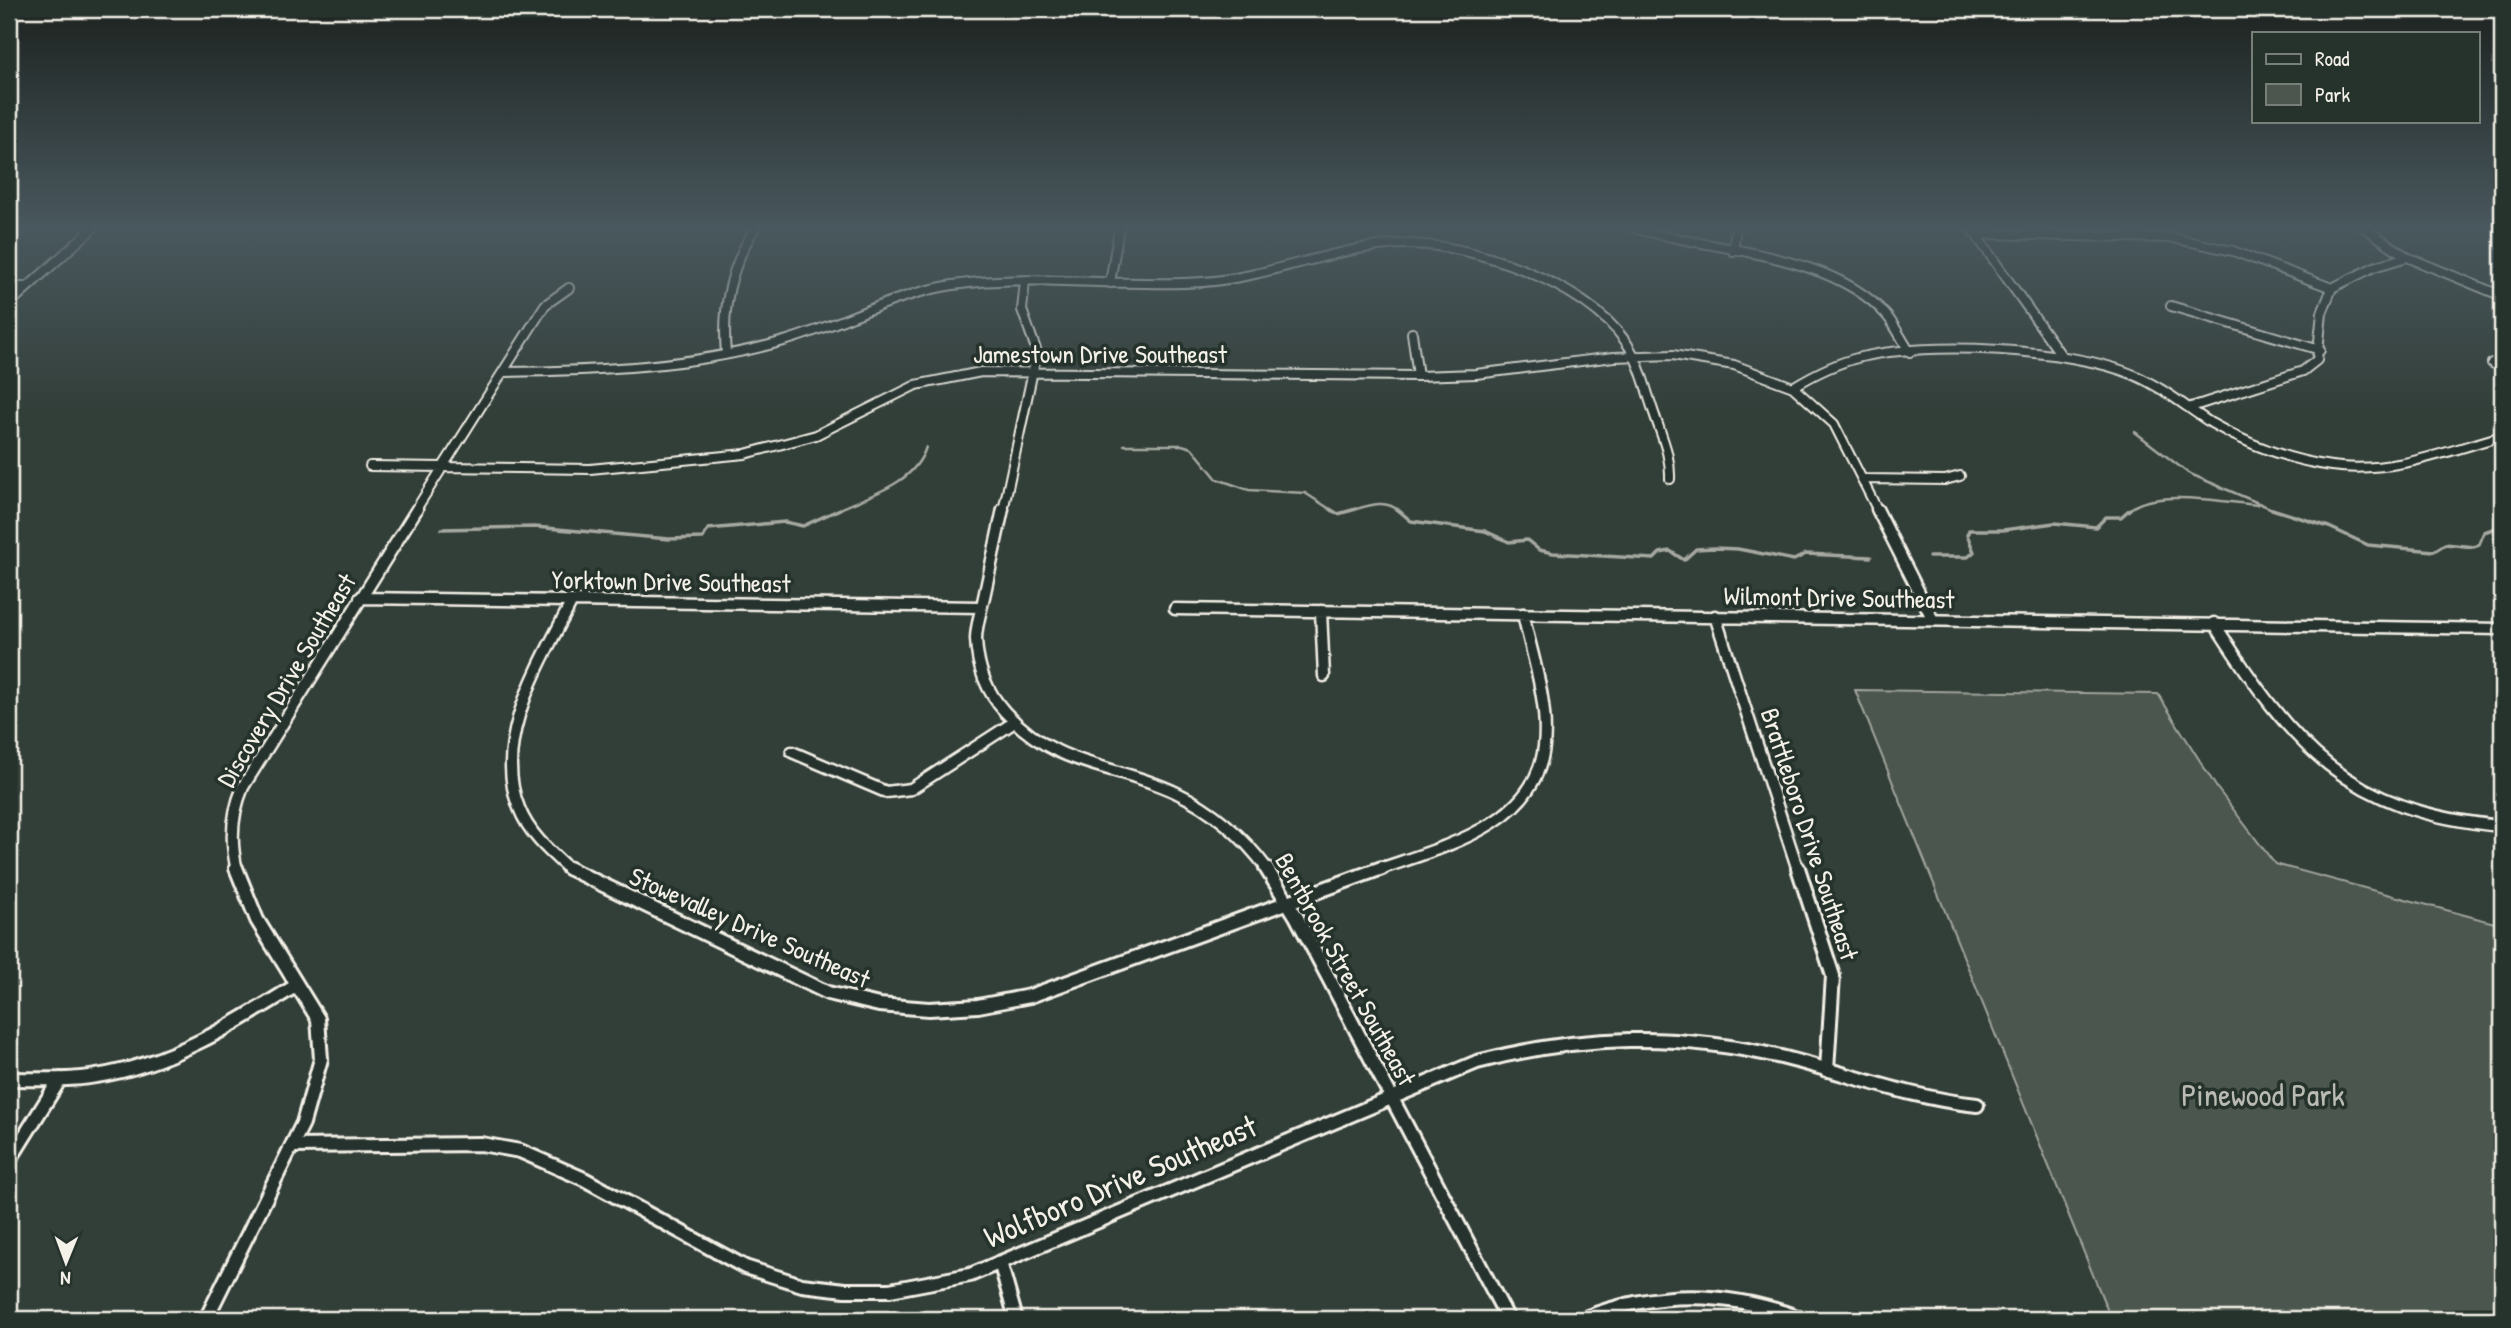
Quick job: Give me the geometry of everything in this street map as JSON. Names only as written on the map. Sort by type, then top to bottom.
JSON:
[{"type":"street","points":[[9,304],[24,290]]},
{"type":"street","name":"Discovery Drive Southeast","points":[[206,1319],[292,1146],[314,1092],[321,1055],[322,1032],[318,1019],[244,895],[234,866],[232,838],[235,809],[259,761],[545,305],[566,290]]},
{"type":"street","points":[[726,290],[723,313],[726,354]]},
{"type":"street","points":[[503,372],[635,369],[726,354],[800,336],[925,290]]},
{"type":"street","name":"Bentbrook Street Southeast","points":[[1024,290],[1022,310],[1037,352],[976,635],[977,659],[982,678],[1013,723],[1051,752],[1073,761],[1149,781],[1202,805],[1247,841],[1288,902],[1508,1319]]},
{"type":"street","points":[[1562,290],[1607,321],[1635,357],[1668,455],[1670,479]]},
{"type":"street","points":[[1859,290],[1888,314],[1910,352]]},
{"type":"street","points":[[2015,290],[2062,355]]},
{"type":"street","points":[[2191,407],[2302,371],[2316,360],[2322,313],[2331,290]]},
{"type":"street","points":[[2171,306],[2319,350]]},
{"type":"street","points":[[1412,333],[1418,376]]},
{"type":"street","points":[[1933,620],[1865,479],[1835,424],[1793,387],[1833,364],[1858,356],[1910,352],[2062,355],[2123,371],[2256,445],[2295,458],[2335,466],[2396,466],[2502,436]]},
{"type":"street","name":"Jamestown Drive Southeast","points":[[370,466],[590,469],[745,454],[816,435],[891,395],[923,383],[981,372],[1035,370],[1418,376],[1476,374],[1673,355],[1711,359],[1793,387]]},
{"type":"street","points":[[2492,363],[2502,368]]},
{"type":"street","points":[[1865,479],[1944,480],[1960,476]]},
{"type":"street","name":"Yorktown Drive Southeast","points":[[360,598],[981,607]]},
{"type":"street","name":"Stowevalley Drive Southeast","points":[[572,601],[515,727],[509,759],[512,793],[523,820],[536,840],[572,872],[828,993],[873,1006],[909,1010],[959,1009],[1004,1003],[1030,996],[1488,828],[1500,821],[1532,790],[1542,768],[1546,743],[1523,614]]},
{"type":"street","name":"Wilmont Drive Southeast","points":[[1175,609],[2502,629]]},
{"type":"street","points":[[1321,611],[1324,676]]},
{"type":"street","name":"Brattleboro Drive Southeast","points":[[1715,617],[1833,976],[1827,1070]]},
{"type":"street","points":[[2214,623],[2279,719],[2300,742],[2332,767],[2374,793],[2428,815],[2472,825],[2502,826]]},
{"type":"street","points":[[792,752],[892,793],[911,789],[1013,723]]},
{"type":"street","points":[[9,1079],[60,1079],[108,1074],[173,1055],[297,985]]},
{"type":"street","name":"Wolfboro Drive Southeast","points":[[292,1146],[481,1144],[520,1151],[583,1179],[745,1267],[802,1285],[845,1290],[890,1290],[970,1275],[1503,1054],[1586,1039],[1664,1036],[1700,1040],[1827,1070],[1934,1102],[1977,1105]]},
{"type":"street","points":[[9,1161],[60,1079]]},
{"type":"street","points":[[1000,1262],[1016,1319]]},
{"type":"street","points":[[1582,1319],[1631,1300],[1693,1293],[1735,1298],[1772,1307],[1803,1319]]},
{"type":"green space","name":"Pinewood Park","points":[[1855,690],[2158,694],[2217,788],[2275,864],[2502,925],[2502,1319],[2111,1319]]},
{"type":"waterway","points":[[2135,432],[2188,473],[2273,509]]},
{"type":"waterway","points":[[1124,445],[1182,445],[1192,448],[1217,479],[1249,490],[1305,493],[1333,511]]},
{"type":"waterway","points":[[836,511],[901,480],[912,471],[926,447]]},
{"type":"waterway","points":[[2128,511],[2139,504],[2171,498],[2257,505]]},
{"type":"waterway","points":[[1350,511],[1382,504],[1399,511]]},
{"type":"waterway","points":[[442,529],[535,527],[669,539],[703,538],[708,529],[785,522],[803,526],[840,509]]},
{"type":"waterway","points":[[1330,509],[1338,514],[1356,509]]},
{"type":"waterway","points":[[1397,509],[1411,521],[1485,531],[1509,542],[1527,540],[1539,550],[1553,553],[1654,559],[1660,553],[1670,551],[1684,560],[1696,549],[1714,548],[1738,549],[1794,560],[1806,554],[1871,557]]},
{"type":"waterway","points":[[1929,557],[1968,557],[1974,552],[1967,535],[1969,530],[2003,530],[2054,523],[2096,527],[2106,517],[2121,517],[2130,509]]},
{"type":"waterway","points":[[2273,509],[2329,527],[2368,545],[2434,551],[2445,544],[2474,547],[2479,544],[2484,532],[2502,526]]},
{"type":"waterway","points":[[2273,509],[2277,511]]}]
